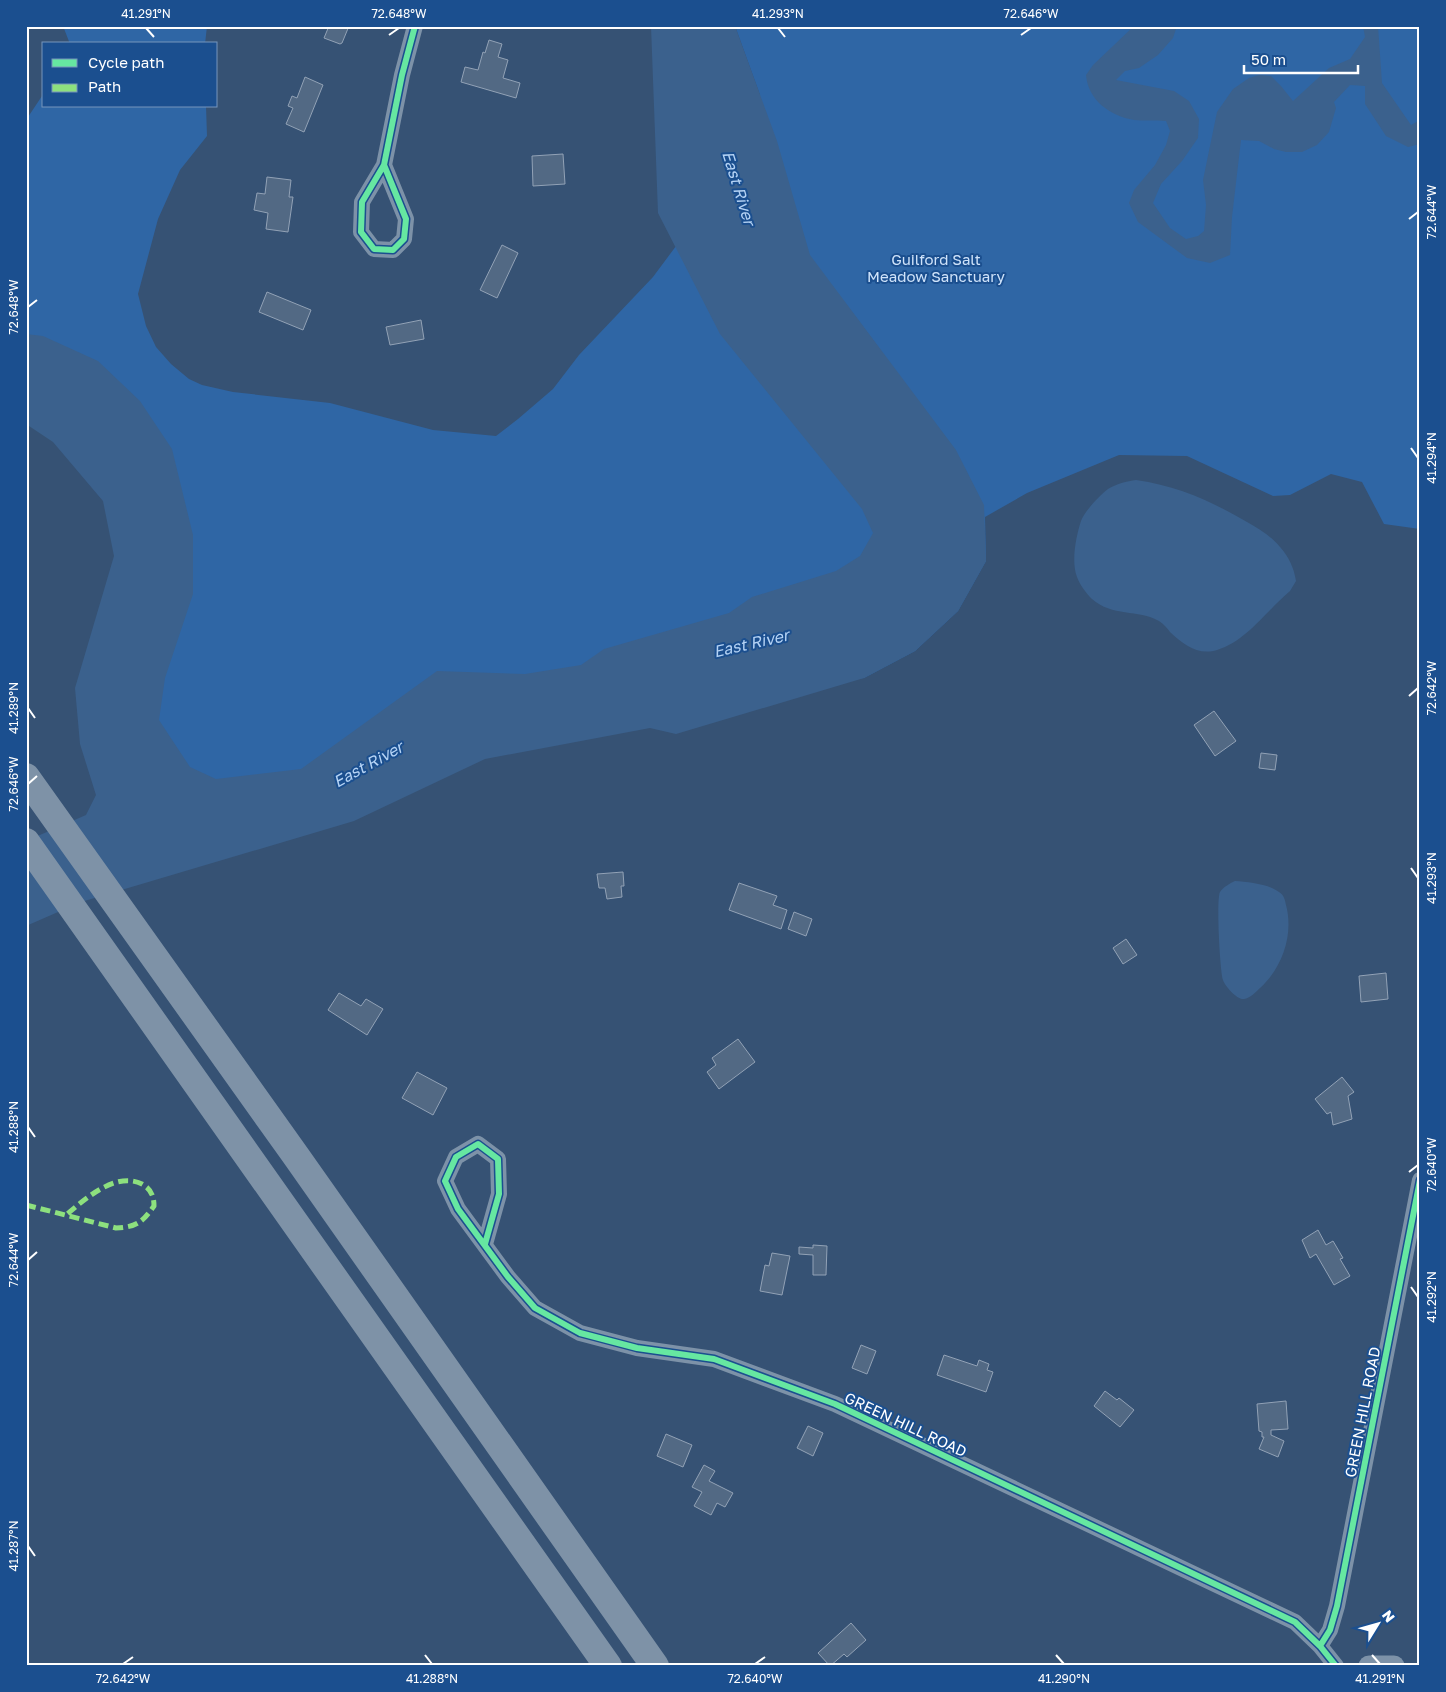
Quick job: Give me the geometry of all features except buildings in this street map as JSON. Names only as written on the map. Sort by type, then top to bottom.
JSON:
[{"type":"highway","points":[[26,777],[120,906],[655,1666]]},
{"type":"highway","points":[[26,842],[608,1666]]},
{"type":"street","points":[[384,165],[406,218],[404,239],[393,250],[374,249],[361,232],[362,202],[384,165],[402,74],[415,26]]},
{"type":"street","name":"GREEN HILL ROAD","points":[[484,1244],[499,1194],[498,1159],[478,1144],[456,1157],[445,1181],[458,1209],[508,1277],[534,1308],[580,1333],[637,1348],[714,1359],[835,1404],[1295,1622],[1320,1646],[1336,1666]]},
{"type":"street","name":"GREEN HILL ROAD","points":[[1320,1646],[1330,1630],[1337,1606],[1420,1180]]},
{"type":"street","points":[[1369,1666],[1394,1666]]},
{"type":"green space","points":[[63,26],[207,26],[205,42],[69,42]]},
{"type":"green space","name":"Guilford Salt Meadow Sanctuary","points":[[735,26],[1420,26],[1420,529],[1384,524],[1362,482],[1331,474],[1290,495],[1273,496],[1187,456],[1119,455],[1027,493],[985,517],[986,561],[958,611],[915,651],[864,678],[603,708],[290,830],[124,810],[138,544],[26,402],[26,120],[42,96],[42,108],[206,108],[207,136],[180,170],[158,219],[138,294],[146,326],[156,347],[171,364],[189,379],[202,385],[233,392],[330,403],[433,430],[496,436],[553,389],[579,355],[653,277],[685,234],[760,95]]},
{"type":"water","name":"East River","points":[[651,26],[735,26],[777,141],[810,255],[956,450],[984,505],[986,561],[958,611],[915,651],[864,678],[676,734],[650,728],[485,759],[354,821],[81,902],[26,926],[26,841],[86,815],[96,795],[80,744],[75,688],[114,556],[103,501],[53,442],[26,424],[26,334],[43,336],[98,361],[140,401],[172,449],[193,535],[193,594],[165,678],[159,720],[190,767],[216,779],[301,769],[437,671],[525,674],[581,665],[604,649],[729,613],[752,597],[836,571],[860,556],[873,533],[862,509],[720,334],[658,213]]},
{"type":"water","points":[[1134,26],[1177,26],[1173,38],[1158,55],[1139,68],[1125,71],[1116,80],[1174,91],[1189,101],[1199,119],[1198,138],[1182,161],[1161,184],[1153,203],[1170,228],[1186,239],[1198,236],[1204,231],[1206,205],[1203,180],[1217,112],[1233,89],[1249,78],[1259,75],[1271,76],[1293,101],[1329,68],[1350,59],[1365,37],[1363,26],[1378,26],[1382,83],[1411,125],[1420,120],[1420,144],[1408,147],[1386,136],[1365,104],[1365,86],[1350,85],[1334,102],[1336,108],[1329,132],[1317,145],[1302,152],[1286,152],[1274,149],[1259,141],[1241,140],[1232,217],[1230,255],[1210,263],[1187,258],[1138,222],[1129,203],[1134,190],[1155,165],[1166,145],[1170,131],[1166,121],[1134,120],[1117,115],[1109,111],[1096,99],[1088,84],[1086,75],[1093,65]]},
{"type":"water","points":[[1136,480],[1166,486],[1194,495],[1234,514],[1265,533],[1280,547],[1291,563],[1296,581],[1290,591],[1238,640],[1228,646],[1210,651],[1191,648],[1180,641],[1162,623],[1151,617],[1116,611],[1100,605],[1083,589],[1075,571],[1075,549],[1079,527],[1085,513],[1111,487]]},
{"type":"water","points":[[1235,881],[1264,885],[1275,889],[1285,899],[1288,916],[1287,939],[1280,961],[1268,980],[1253,995],[1244,999],[1235,995],[1224,983],[1220,950],[1218,907],[1220,892]]},
{"type":"marked path","points":[[26,1205],[116,1228],[129,1227],[138,1223],[154,1206],[151,1193],[145,1186],[132,1181],[122,1181],[101,1189],[66,1215]]},
{"type":"cycle path","points":[[384,165],[406,219],[404,239],[393,250],[374,249],[361,232],[362,202],[384,165],[402,75],[415,26]]},
{"type":"cycle path","points":[[485,1244],[499,1194],[498,1159],[478,1144],[456,1157],[445,1181],[458,1209],[508,1277],[535,1308],[580,1333],[637,1348],[714,1359],[835,1404],[1295,1622],[1320,1646],[1336,1666]]},
{"type":"cycle path","points":[[1320,1646],[1330,1630],[1337,1606],[1420,1180]]}]
